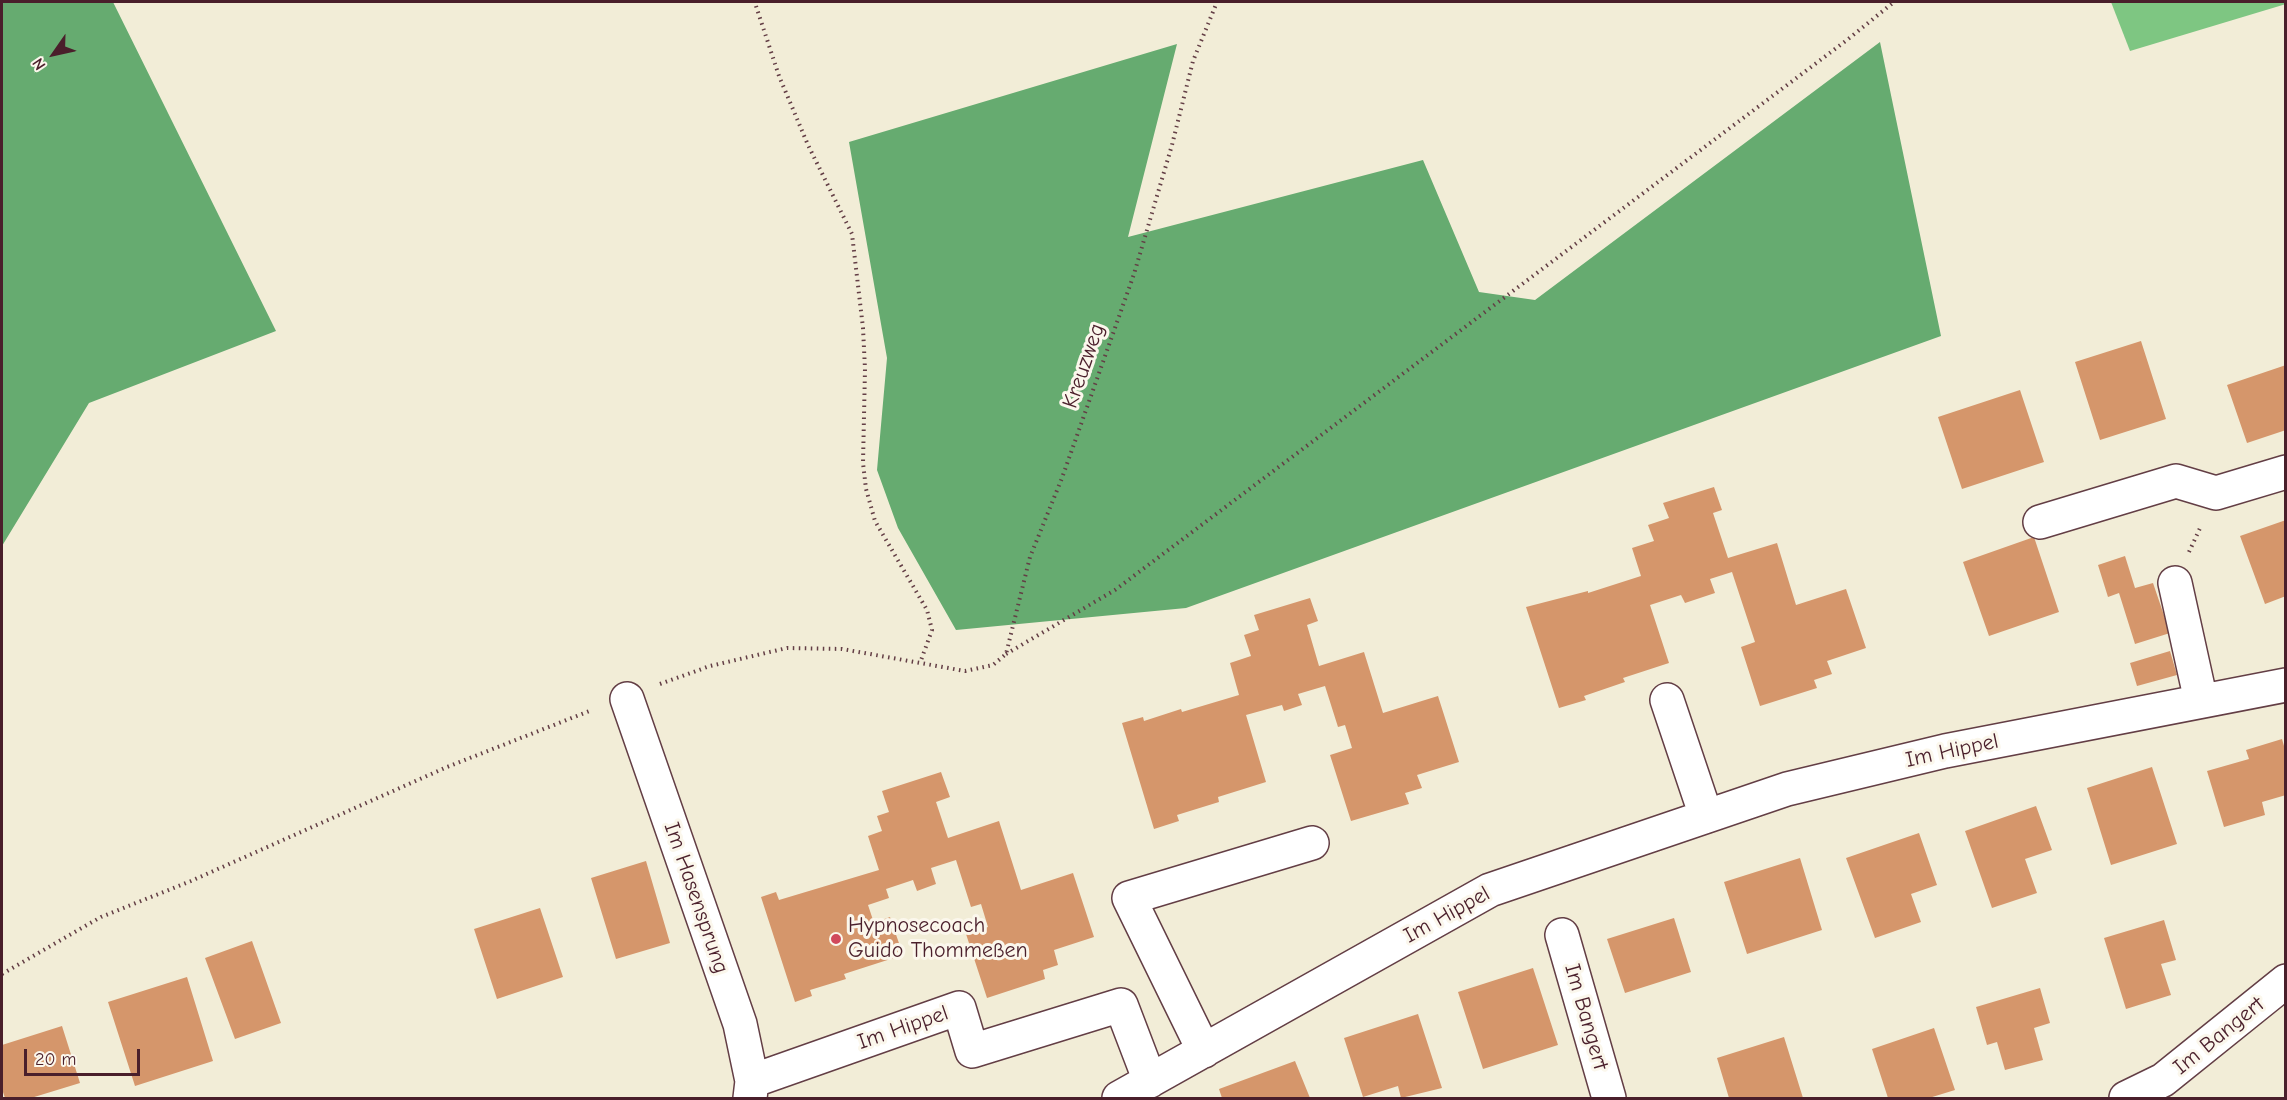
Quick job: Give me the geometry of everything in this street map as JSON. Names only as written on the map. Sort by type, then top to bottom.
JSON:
[{"type":"street","points":[[2040,522],[2176,481],[2216,494],[2286,472]]},
{"type":"street","points":[[2175,583],[2201,701]]},
{"type":"street","name":"Im Hippel","points":[[1119,1098],[1490,890],[1787,789],[1945,751],[2286,685]]},
{"type":"street","name":"Im Hasensprung","points":[[627,699],[740,1024],[751,1090]]},
{"type":"street","points":[[1667,700],[1706,816]]},
{"type":"street","points":[[1204,1051],[1129,898],[1312,843]]},
{"type":"street","name":"Im Bangert","points":[[1562,935],[1610,1098]]},
{"type":"street","name":"Im Bangert","points":[[2126,1098],[2163,1080],[2283,985]]},
{"type":"street","name":"Im Hippel","points":[[751,1090],[959,1008],[972,1051],[1120,1005],[1150,1081]]},
{"type":"path","name":"Kreuzweg","points":[[1006,654],[1030,557],[1062,478],[1134,274],[1172,145],[1193,61],[1217,2]]},
{"type":"path","points":[[2,974],[101,917],[201,876],[447,767],[585,712],[627,699],[676,677],[787,648],[842,649],[964,671],[993,664],[1006,654],[1115,590],[1848,40],[1894,2]]},
{"type":"path","points":[[756,6],[779,76],[804,135],[852,234],[863,328],[863,463],[866,489],[875,520],[927,610],[932,630],[920,663]]},
{"type":"path","points":[[2175,583],[2216,494]]},
{"type":"green space","points":[[2,2],[113,2],[276,331],[89,403],[2,546]]},
{"type":"green space","points":[[2111,2],[2285,2],[2286,4],[2130,51]]},
{"type":"green space","points":[[1880,42],[1941,336],[1186,608],[956,630],[898,528],[877,470],[887,358],[849,142],[1177,44],[1128,237],[1423,160],[1479,292],[1535,300]]},
{"type":"building","points":[[2141,341],[2166,419],[2100,440],[2075,362]]},
{"type":"building","points":[[2286,365],[2286,430],[2247,443],[2227,385]]},
{"type":"building","points":[[2020,390],[2044,462],[1962,489],[1938,417]]},
{"type":"building","points":[[1714,487],[1722,510],[1713,513],[1728,558],[1777,543],[1796,605],[1846,589],[1866,648],[1827,661],[1832,674],[1814,680],[1817,688],[1760,706],[1741,647],[1755,642],[1732,572],[1710,579],[1715,593],[1685,603],[1681,595],[1650,605],[1669,663],[1623,678],[1625,682],[1584,696],[1586,700],[1559,708],[1526,607],[1588,591],[1588,593],[1641,576],[1632,548],[1654,541],[1648,525],[1669,518],[1663,503]]},
{"type":"building","points":[[2286,520],[2286,596],[2265,604],[2240,536]]},
{"type":"building","points":[[2034,537],[2059,612],[1989,636],[1963,562]]},
{"type":"building","points":[[2125,556],[2135,588],[2153,583],[2170,633],[2135,644],[2119,593],[2108,597],[2098,565]]},
{"type":"building","points":[[1310,598],[1318,621],[1307,625],[1319,666],[1364,652],[1383,713],[1438,696],[1459,762],[1417,775],[1422,788],[1405,793],[1409,804],[1351,821],[1330,755],[1352,748],[1345,725],[1338,727],[1325,686],[1298,694],[1302,705],[1284,711],[1282,705],[1246,715],[1266,782],[1218,797],[1219,802],[1177,815],[1179,821],[1154,829],[1122,723],[1143,717],[1144,721],[1181,709],[1182,712],[1239,695],[1230,663],[1251,656],[1244,635],[1259,630],[1254,615]]},
{"type":"building","points":[[2170,651],[2177,675],[2137,686],[2130,663]]},
{"type":"building","points":[[2282,739],[2286,753],[2286,795],[2262,802],[2265,815],[2224,827],[2207,771],[2249,759],[2246,750]]},
{"type":"building","points":[[2152,767],[2177,844],[2111,865],[2087,788]]},
{"type":"building","points":[[941,772],[950,797],[936,802],[948,838],[999,821],[1021,890],[1073,873],[1094,937],[1054,950],[1058,965],[1043,970],[1045,979],[987,998],[966,934],[988,927],[981,904],[971,907],[956,860],[931,868],[936,884],[917,891],[913,880],[886,889],[889,898],[868,905],[874,923],[890,917],[903,955],[844,974],[846,979],[810,990],[812,996],[795,1002],[761,897],[776,892],[779,900],[879,870],[868,836],[882,831],[877,816],[889,812],[882,791]]},
{"type":"building","points":[[2036,806],[2052,850],[2025,859],[2037,893],[1992,908],[1965,831]]},
{"type":"building","points":[[1919,833],[1937,885],[1911,894],[1921,922],[1875,938],[1846,858]]},
{"type":"building","points":[[1800,858],[1822,930],[1747,954],[1724,882]]},
{"type":"building","points":[[646,861],[670,943],[616,959],[591,878]]},
{"type":"building","points":[[540,908],[563,977],[497,999],[474,929]]},
{"type":"building","points":[[1674,918],[1691,972],[1625,993],[1607,939]]},
{"type":"building","points":[[2164,920],[2176,960],[2161,964],[2171,995],[2126,1009],[2104,938]]},
{"type":"building","points":[[252,941],[281,1023],[235,1039],[205,958]]},
{"type":"building","points":[[1533,968],[1558,1045],[1483,1069],[1458,992]]},
{"type":"building","points":[[187,977],[213,1061],[135,1086],[108,1002]]},
{"type":"building","points":[[2040,988],[2050,1023],[2034,1028],[2043,1060],[2005,1070],[1997,1042],[1987,1045],[1976,1007]]},
{"type":"building","points":[[1418,1014],[1442,1088],[1401,1098],[1398,1086],[1363,1097],[1344,1038]]},
{"type":"building","points":[[62,1026],[80,1083],[31,1098],[5,1098],[2,1089],[2,1045]]},
{"type":"building","points":[[1934,1028],[1955,1090],[1929,1098],[1888,1098],[1872,1049]]},
{"type":"building","points":[[1784,1037],[1803,1098],[1729,1098],[1717,1058]]},
{"type":"building","points":[[1295,1061],[1310,1098],[1222,1098],[1219,1089]]},
{"type":"place","name":"Hypnosecoach Guido Thommeßen","points":[[836,939]]}]
